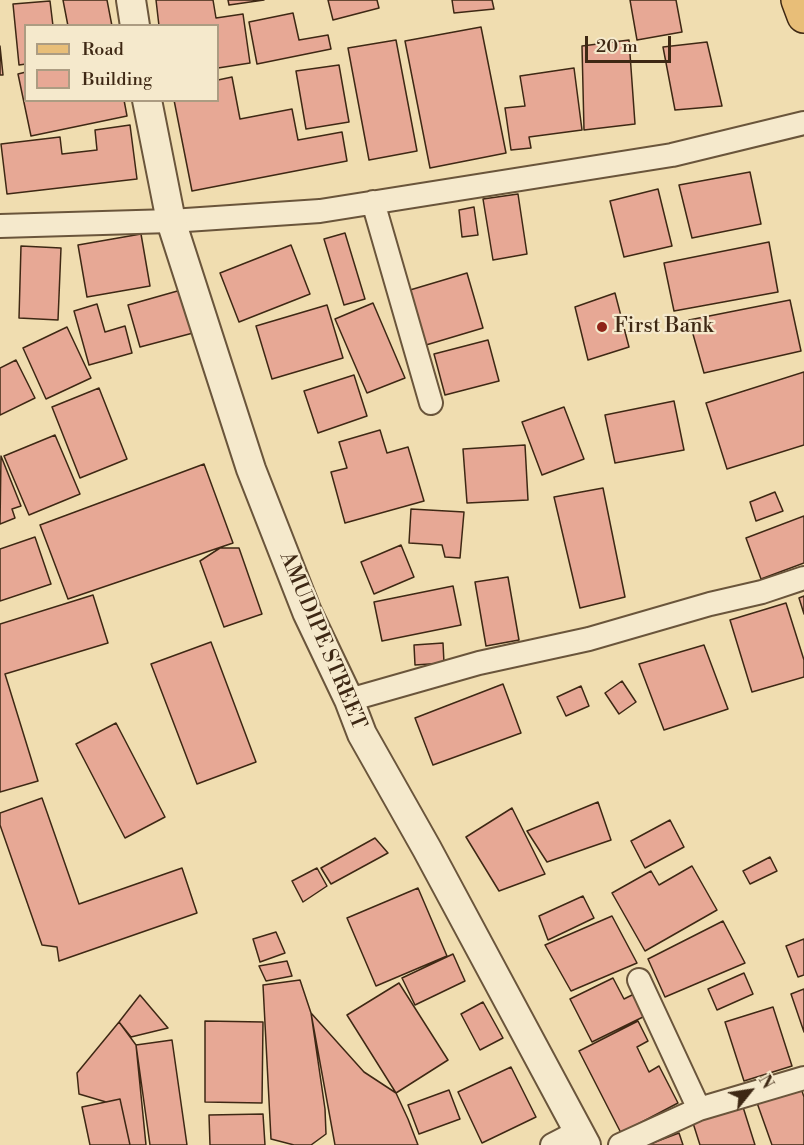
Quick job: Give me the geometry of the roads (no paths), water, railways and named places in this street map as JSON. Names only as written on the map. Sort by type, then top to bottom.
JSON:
[{"type":"main road","points":[[798,0],[804,16]]},
{"type":"street","points":[[131,0],[135,24]]},
{"type":"street","name":"AMUDIPE STREET","points":[[147,102],[171,221],[251,468],[307,612],[349,700],[362,734],[583,1138]]},
{"type":"street","points":[[0,226],[171,221],[320,211],[672,156],[804,123]]},
{"type":"street","points":[[373,202],[431,403]]},
{"type":"street","points":[[349,700],[479,663],[589,639],[710,604],[762,592],[804,578]]},
{"type":"street","points":[[639,980],[699,1109]]},
{"type":"street","points":[[620,1145],[699,1109],[804,1078]]},
{"type":"street","points":[[552,1145],[583,1138]]},
{"type":"place","name":"First Bank","points":[[602,327]]}]
